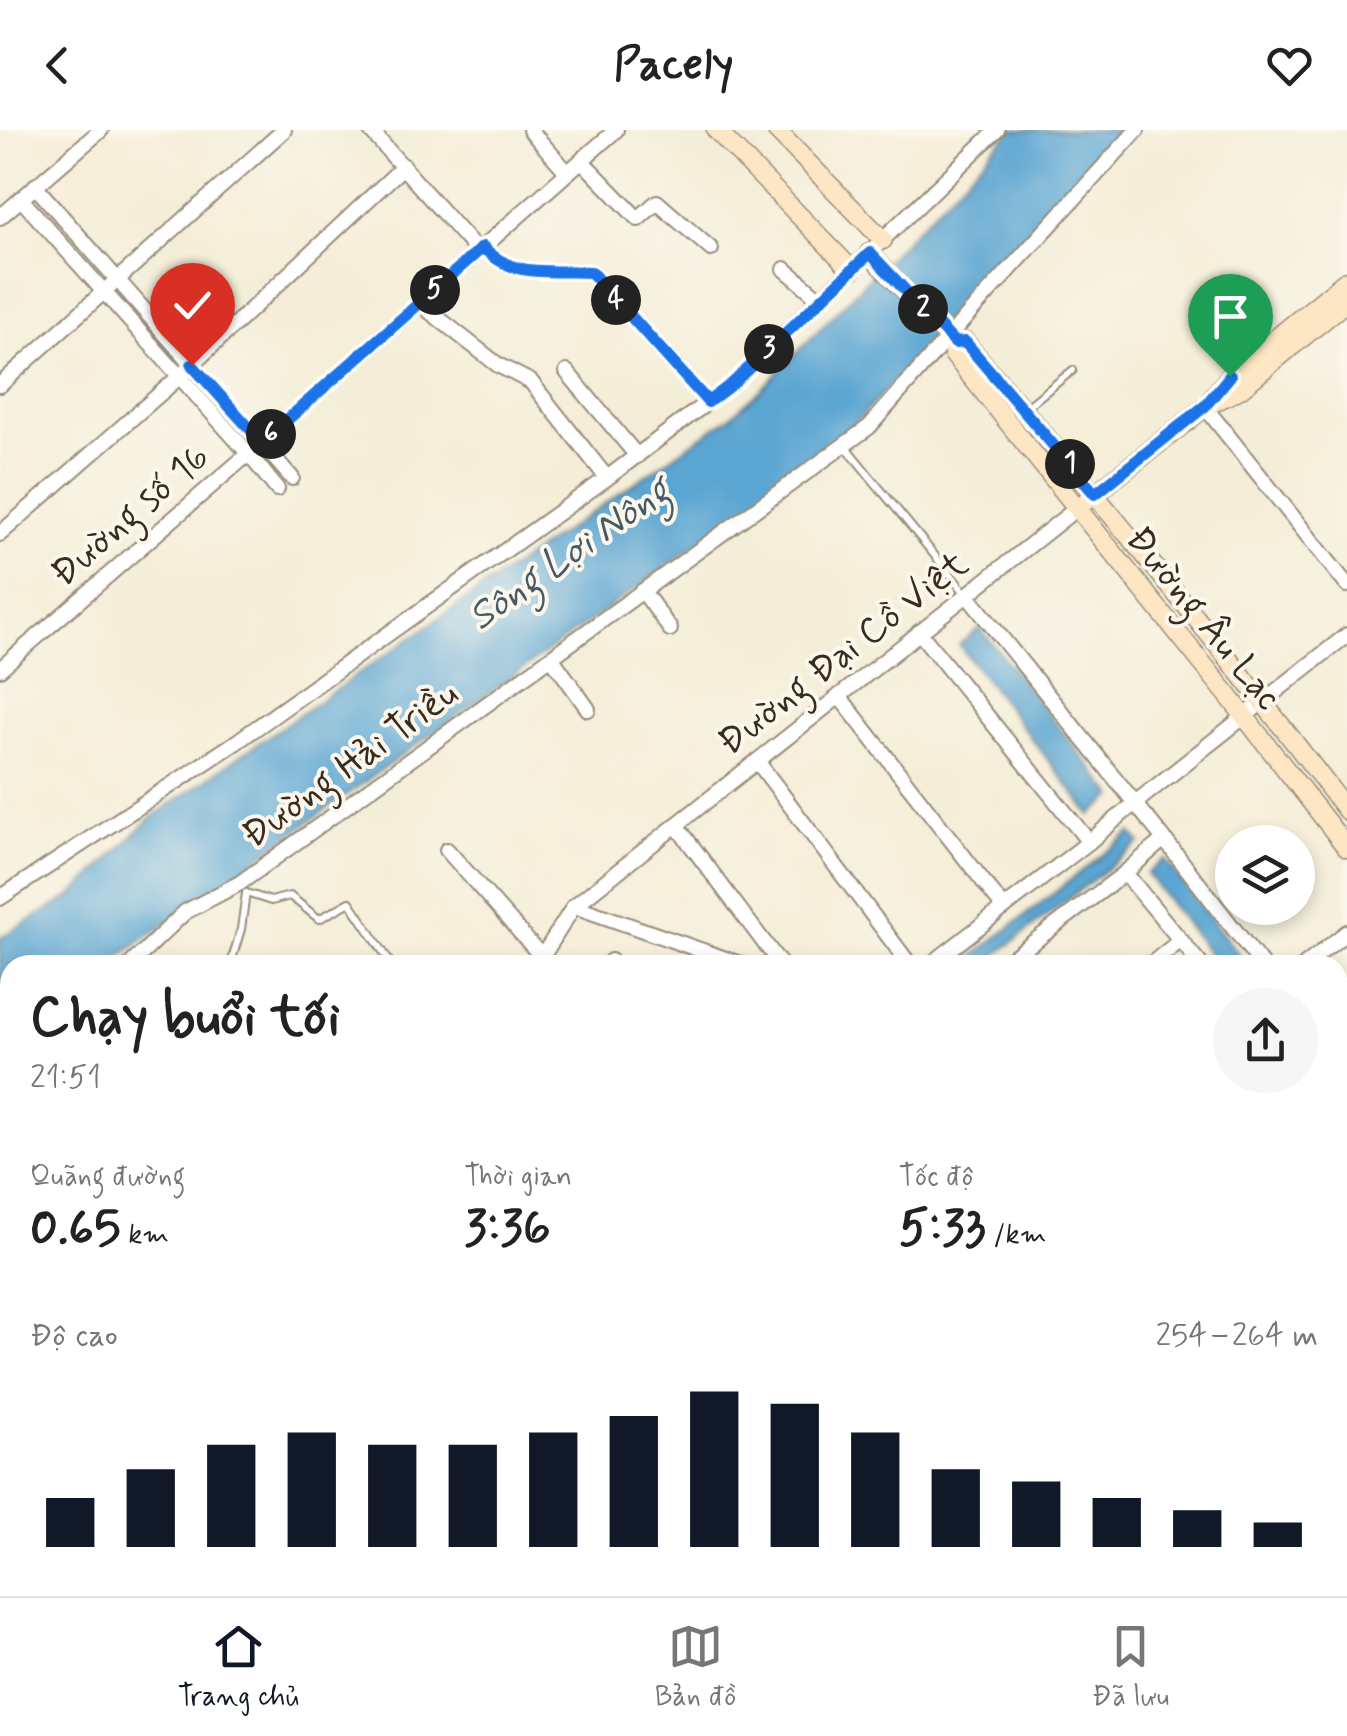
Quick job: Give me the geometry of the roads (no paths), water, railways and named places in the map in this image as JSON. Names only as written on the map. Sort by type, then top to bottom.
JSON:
[{"type":"street","points":[[0,217],[101,130]]},
{"type":"street","points":[[0,385],[284,130]]},
{"type":"street","points":[[370,130],[480,250],[511,267],[536,272],[591,272],[708,402]]},
{"type":"street","points":[[530,130],[567,172]]},
{"type":"street","name":"Đường số 16","points":[[0,669],[616,130]]},
{"type":"street","points":[[716,130],[852,270]]},
{"type":"street","points":[[776,130],[948,335]]},
{"type":"street","points":[[0,898],[235,743],[733,383],[852,270],[878,252],[998,130]]},
{"type":"street","name":"Đường Hải Triều","points":[[140,955],[185,912],[243,888],[551,657],[869,427],[1137,130]]},
{"type":"street","points":[[582,161],[638,219],[656,202],[711,249]]},
{"type":"street","points":[[0,534],[179,377],[404,166]]},
{"type":"street","points":[[36,186],[292,478]]},
{"type":"street","points":[[21,199],[277,489]]},
{"type":"street","points":[[785,269],[820,300]]},
{"type":"street","name":"Đường Đại Cồ Việt","points":[[1205,406],[1230,376],[1347,280]]},
{"type":"street","name":"Đường Đại Cồ Việt","points":[[544,955],[574,906],[1205,406],[1240,388],[1347,300]]},
{"type":"street","points":[[420,303],[498,365],[530,382],[606,478]]},
{"type":"street","name":"Đường Âu Lạc","points":[[948,335],[965,342],[1095,494],[1263,700],[1347,811]]},
{"type":"street","name":"Đường Âu Lạc","points":[[948,335],[952,354],[1347,848]]},
{"type":"street","points":[[567,372],[637,456]]},
{"type":"street","points":[[1205,406],[1347,584]]},
{"type":"street","points":[[642,591],[670,629]]},
{"type":"street","points":[[966,595],[1254,955]]},
{"type":"street","points":[[919,632],[1089,842]]},
{"type":"street","points":[[943,955],[1347,635]]},
{"type":"street","points":[[551,657],[588,708]]},
{"type":"street","points":[[839,696],[1004,908]]},
{"type":"street","points":[[757,761],[902,955]]},
{"type":"street","points":[[676,825],[774,955]]},
{"type":"street","points":[[1016,955],[1164,839]]},
{"type":"street","points":[[447,850],[535,955]]},
{"type":"street","points":[[1124,873],[1193,955]]},
{"type":"street","points":[[574,906],[714,955]]},
{"type":"street","points":[[1318,955],[1347,932]]},
{"type":"street","points":[[1162,955],[1181,940]]},
{"type":"lane","points":[[1024,410],[1073,370]]},
{"type":"lane","points":[[844,445],[966,595]]},
{"type":"lane","points":[[233,955],[241,929],[243,888],[272,901],[290,896],[319,919],[350,902],[385,955]]},
{"type":"water","name":"Sông Lợi Nông","points":[[1012,130],[1128,130],[831,449],[122,955],[0,955],[0,938],[72,896],[152,817],[730,417],[760,391]]},
{"type":"water","points":[[980,628],[1114,796],[1091,815],[959,645]]},
{"type":"water","points":[[1131,833],[1140,843],[996,955],[975,955]]},
{"type":"water","points":[[1165,859],[1239,955],[1210,955],[1147,874]]}]
